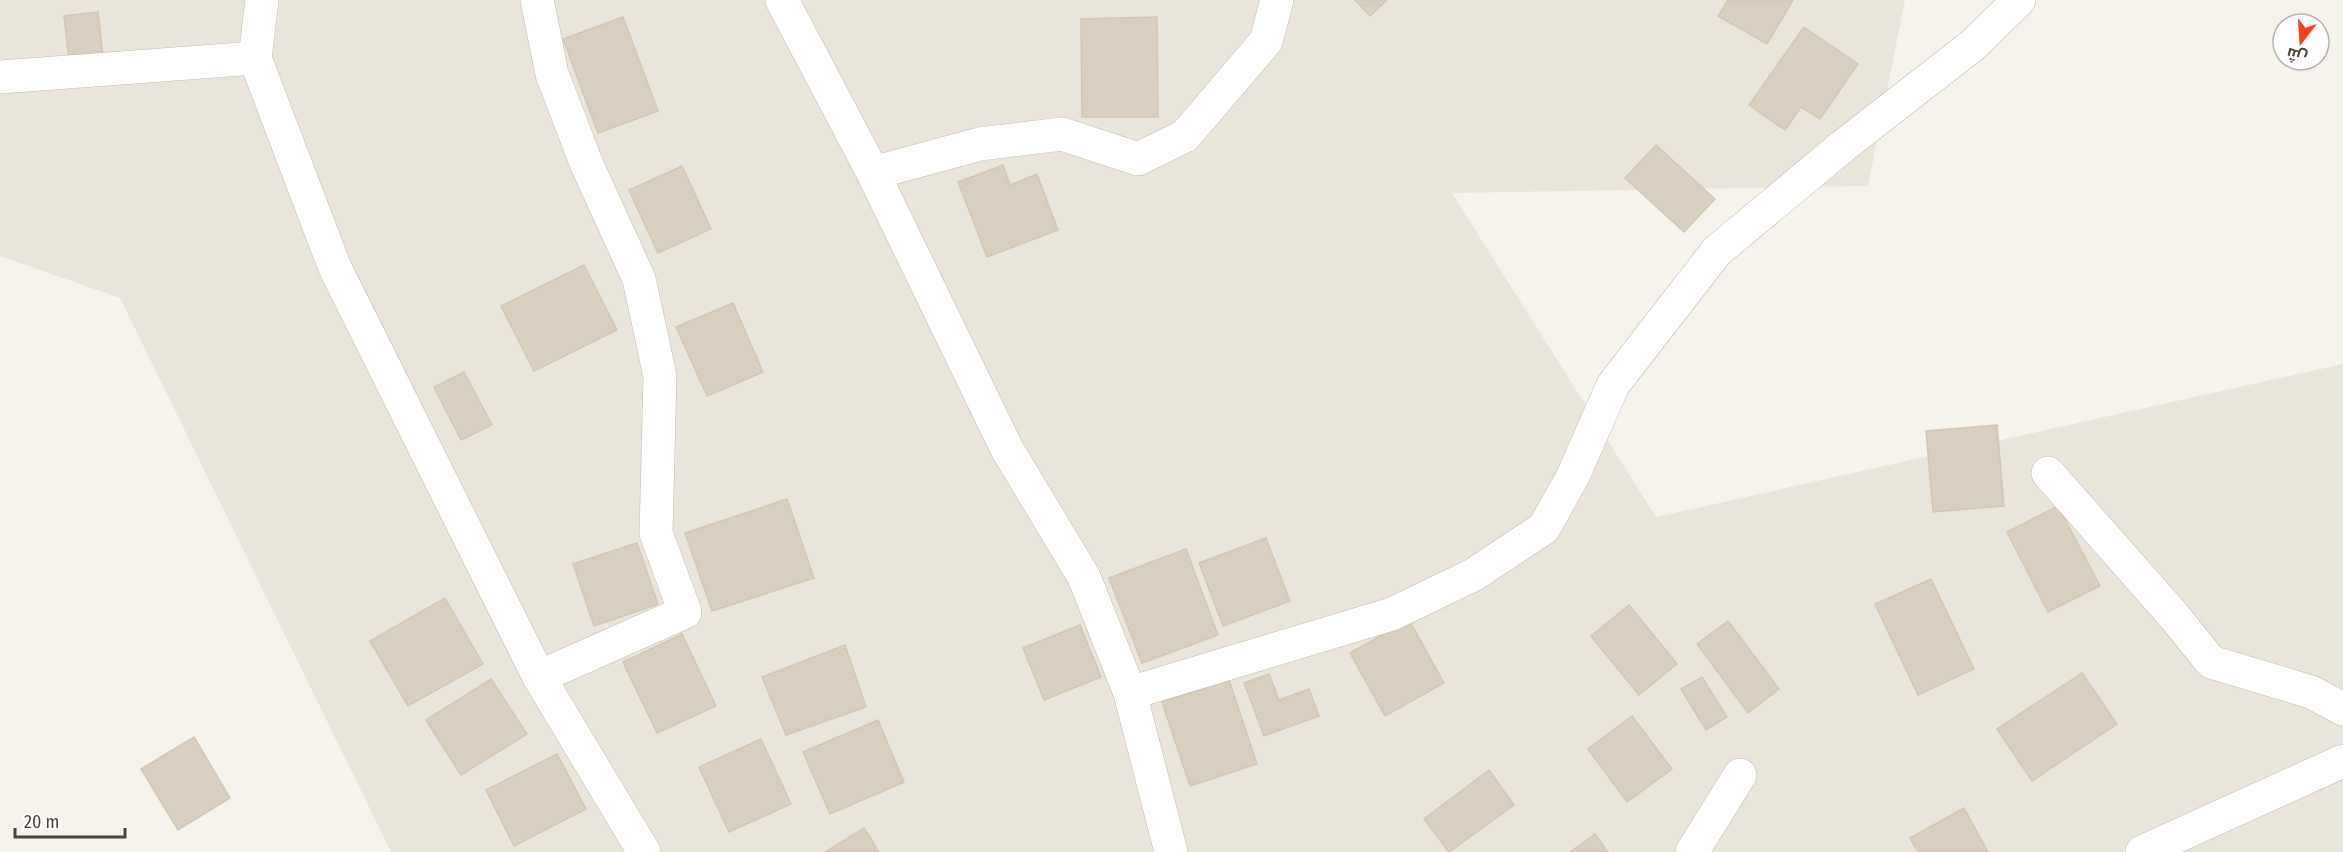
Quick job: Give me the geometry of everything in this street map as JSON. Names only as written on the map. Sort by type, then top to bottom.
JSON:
[{"type":"street","points":[[262,0],[255,58],[335,268],[539,677],[644,852]]},
{"type":"street","points":[[537,0],[552,74],[587,165],[639,279],[660,376],[656,533],[685,612],[539,677]]},
{"type":"street","points":[[782,0],[873,174],[1007,449],[1084,577],[1130,693],[1171,852]]},
{"type":"street","points":[[873,174],[980,144],[1062,134],[1138,159],[1185,136],[1266,40],[1277,0]]},
{"type":"street","points":[[1130,693],[1392,614],[1473,574],[1544,528],[1573,476],[1613,385],[1717,251],[1843,146],[1973,45],[2019,0]]},
{"type":"street","points":[[0,77],[255,58]]},
{"type":"street","points":[[2048,473],[2174,616],[2211,662],[2311,692],[2343,709]]},
{"type":"street","points":[[2142,852],[2343,761]]},
{"type":"street","points":[[1692,852],[1740,775]]},
{"type":"shaded area","points":[[0,0],[1905,0],[1868,186],[1452,193],[1656,517],[2343,364],[2343,852],[391,852],[120,298],[0,256]]},
{"type":"building","points":[[1355,0],[1387,0],[1370,16]]},
{"type":"building","points":[[1728,0],[1793,0],[1767,44],[1718,16]]},
{"type":"building","points":[[98,12],[104,66],[70,70],[64,16]]},
{"type":"building","points":[[623,17],[658,111],[598,133],[563,39]]},
{"type":"building","points":[[1157,17],[1158,117],[1082,117],[1081,19]]},
{"type":"building","points":[[1804,27],[1858,64],[1820,119],[1801,107],[1785,130],[1749,105]]},
{"type":"building","points":[[1656,145],[1715,199],[1684,232],[1625,178]]},
{"type":"building","points":[[1003,165],[1010,185],[1037,174],[1058,230],[987,257],[958,182]]},
{"type":"building","points":[[682,166],[711,229],[658,253],[629,190]]},
{"type":"building","points":[[584,265],[617,330],[534,371],[501,306]]},
{"type":"building","points":[[733,303],[763,372],[707,396],[676,327]]},
{"type":"building","points":[[464,372],[492,425],[461,440],[434,387]]},
{"type":"building","points":[[1997,425],[2004,506],[1933,512],[1926,431]]},
{"type":"building","points":[[787,499],[814,578],[712,611],[685,533]]},
{"type":"building","points":[[2058,506],[2100,586],[2048,612],[2007,532]]},
{"type":"building","points":[[1266,538],[1290,601],[1223,626],[1199,563]]},
{"type":"building","points":[[637,543],[658,604],[594,626],[573,564]]},
{"type":"building","points":[[1186,549],[1218,635],[1142,663],[1109,578]]},
{"type":"building","points":[[1931,579],[1974,669],[1918,695],[1875,604]]},
{"type":"building","points":[[445,598],[483,664],[408,706],[370,641]]},
{"type":"building","points":[[1629,605],[1677,664],[1639,695],[1591,636]]},
{"type":"building","points":[[1409,620],[1444,683],[1385,716],[1350,653]]},
{"type":"building","points":[[1728,621],[1779,689],[1748,713],[1697,644]]},
{"type":"building","points":[[1080,625],[1101,677],[1044,700],[1023,648]]},
{"type":"building","points":[[682,634],[716,706],[657,733],[623,662]]},
{"type":"building","points":[[845,645],[866,707],[786,735],[762,677]]},
{"type":"building","points":[[2082,673],[2117,724],[2032,781],[1997,729]]},
{"type":"building","points":[[1269,674],[1279,700],[1309,689],[1319,716],[1264,736],[1244,683]]},
{"type":"building","points":[[1702,677],[1727,717],[1706,730],[1681,689]]},
{"type":"building","points":[[491,679],[527,734],[461,775],[426,720]]},
{"type":"building","points":[[1229,680],[1257,764],[1190,786],[1162,702]]},
{"type":"building","points":[[1632,716],[1672,769],[1627,802],[1588,749]]},
{"type":"building","points":[[878,720],[904,782],[830,814],[803,752]]},
{"type":"building","points":[[194,737],[230,798],[178,830],[141,769]]},
{"type":"building","points":[[761,739],[791,804],[729,832],[699,767]]},
{"type":"building","points":[[557,754],[586,809],[514,846],[486,790]]},
{"type":"building","points":[[1489,770],[1514,805],[1449,852],[1424,819]]},
{"type":"building","points":[[1964,808],[1988,852],[1918,852],[1910,838]]},
{"type":"building","points":[[864,828],[879,852],[825,852]]},
{"type":"building","points":[[1595,834],[1608,852],[1570,852]]}]
